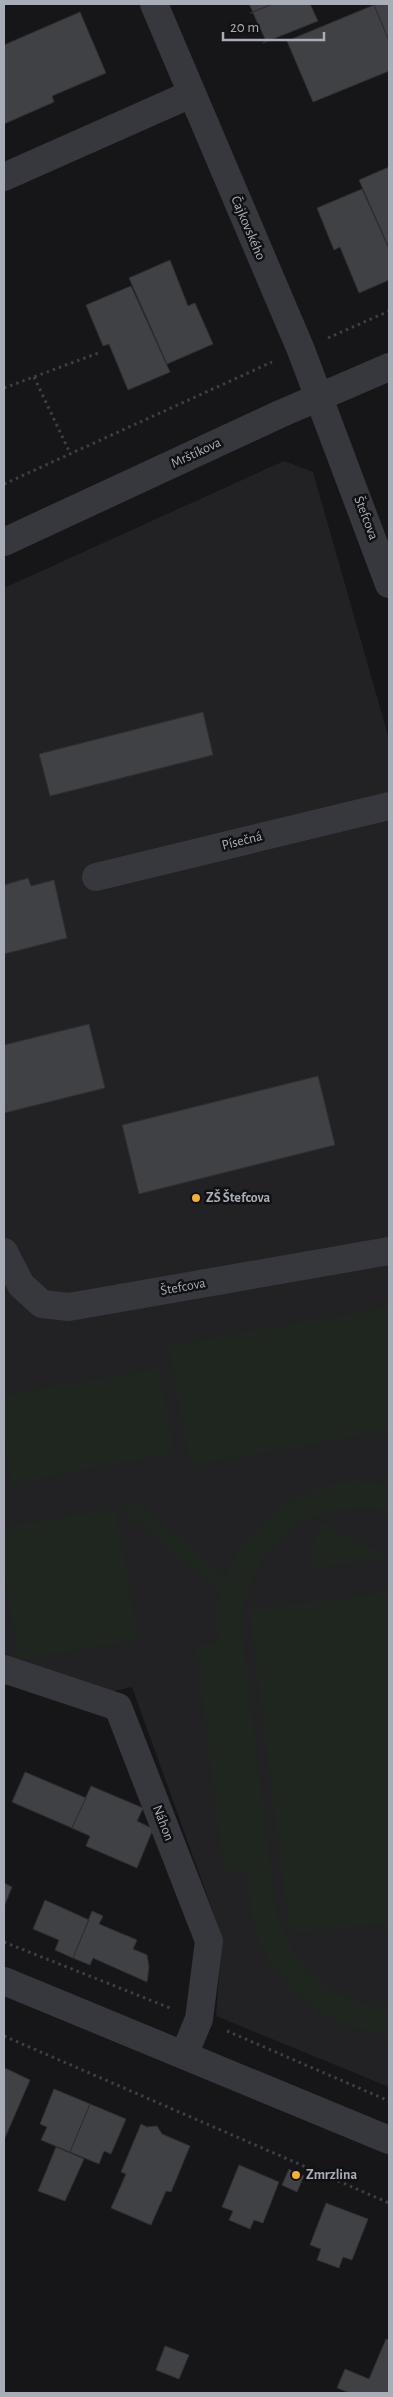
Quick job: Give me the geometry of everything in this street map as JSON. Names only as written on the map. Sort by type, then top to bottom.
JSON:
[{"type":"street","name":"Čajkovského","points":[[154,4],[301,350],[318,398],[341,452]]},
{"type":"street","points":[[4,177],[191,94]]},
{"type":"street","name":"Mrštíkova","points":[[4,542],[389,367]]},
{"type":"street","name":"Štefcova","points":[[341,452],[389,584]]},
{"type":"street","name":"Písečná","points":[[96,877],[389,806]]},
{"type":"street","name":"Štefcova","points":[[4,1252],[21,1285],[42,1304],[69,1308],[389,1251]]},
{"type":"street","name":"Náhon","points":[[4,1669],[118,1707],[208,1941],[199,2019],[184,2055]]},
{"type":"street","points":[[4,1981],[389,2140]]},
{"type":"path","points":[[4,484],[389,311]]},
{"type":"path","points":[[4,388],[101,352]]},
{"type":"path","points":[[34,377],[70,453]]},
{"type":"path","points":[[4,2036],[389,2203]]},
{"type":"shaded area","name":"ZŠ Štefcova","points":[[284,461],[313,472],[389,739],[389,2087],[216,2016],[222,1937],[132,1687],[109,1692],[4,1656],[4,588]]},
{"type":"shaded area","points":[[388,1307],[389,1430],[191,1466],[168,1346]]},
{"type":"shaded area","points":[[159,1368],[174,1453],[12,1483],[4,1438],[4,1395]]},
{"type":"shaded area","points":[[352,1481],[389,1484],[389,1510],[360,1508],[333,1511],[309,1519],[288,1532],[271,1549],[257,1571],[247,1596],[241,1625],[276,1910],[283,1930],[292,1949],[303,1965],[331,1990],[348,1999],[368,2005],[389,2008],[389,2033],[369,2032],[350,2027],[332,2020],[316,2010],[286,1983],[264,1951],[256,1932],[246,1870],[224,1872],[196,1646],[218,1642],[217,1617],[221,1592],[118,1507],[136,1503],[226,1576],[235,1557],[247,1540],[260,1524],[276,1511],[312,1491]]},
{"type":"shaded area","points":[[116,1508],[138,1640],[19,1660],[4,1571],[4,1527]]},
{"type":"shaded area","points":[[320,1522],[383,1554],[382,1559],[313,1568],[312,1552]]},
{"type":"shaded area","points":[[389,1592],[389,1922],[290,1934],[249,1610]]},
{"type":"building","points":[[249,4],[272,4],[253,12]]},
{"type":"building","points":[[273,4],[310,4],[318,21],[263,43],[266,41],[253,13],[250,13]]},
{"type":"building","points":[[389,4],[389,41],[374,5]]},
{"type":"building","points":[[374,5],[389,41],[389,71],[313,102],[287,41]]},
{"type":"building","points":[[80,12],[106,73],[52,96],[54,102],[4,124],[4,45]]},
{"type":"building","points":[[389,167],[389,248],[359,180]]},
{"type":"building","points":[[362,189],[389,249],[389,280],[359,293],[340,247],[334,250],[317,208]]},
{"type":"building","points":[[170,260],[188,306],[195,303],[213,344],[167,364],[129,278]]},
{"type":"building","points":[[131,286],[170,372],[128,390],[109,344],[103,346],[86,305]]},
{"type":"building","points":[[203,712],[213,755],[50,796],[39,754]]},
{"type":"building","points":[[28,878],[31,886],[54,880],[67,938],[4,954],[4,885]]},
{"type":"building","points":[[89,1024],[105,1088],[4,1113],[4,1045]]},
{"type":"building","points":[[318,1076],[335,1145],[139,1194],[122,1125]]},
{"type":"building","points":[[25,1772],[86,1798],[72,1828],[12,1802]]},
{"type":"building","points":[[91,1786],[143,1808],[137,1821],[153,1829],[137,1868],[86,1846],[90,1836],[72,1828]]},
{"type":"building","points":[[4,1883],[12,1887],[4,1907]]},
{"type":"building","points":[[45,1900],[89,1920],[73,1958],[55,1950],[59,1940],[33,1929]]},
{"type":"building","points":[[92,1911],[103,1916],[99,1924],[137,1940],[133,1949],[147,1955],[149,1967],[147,1982],[93,1958],[90,1965],[73,1958]]},
{"type":"building","points":[[5,2068],[30,2080],[4,2140],[4,2070]]},
{"type":"building","points":[[54,2089],[90,2104],[70,2152],[41,2140],[47,2127],[40,2124]]},
{"type":"building","points":[[90,2104],[126,2119],[111,2154],[104,2151],[99,2164],[70,2152]]},
{"type":"building","points":[[141,2124],[147,2127],[157,2126],[162,2134],[190,2146],[171,2192],[166,2191],[151,2225],[111,2208],[126,2174],[121,2172]]},
{"type":"building","points":[[56,2147],[84,2159],[65,2201],[38,2191]]},
{"type":"building","points":[[239,2165],[279,2182],[263,2223],[254,2220],[250,2229],[229,2220],[233,2211],[222,2207]]},
{"type":"building","points":[[289,2169],[304,2176],[297,2192],[282,2185]]},
{"type":"building","points":[[326,2203],[368,2219],[352,2260],[343,2257],[339,2268],[317,2260],[321,2249],[310,2245]]},
{"type":"building","points":[[386,2339],[389,2340],[389,2393],[350,2393],[337,2388],[345,2369],[369,2379]]},
{"type":"building","points":[[165,2346],[189,2355],[179,2379],[156,2370]]},
{"type":"place","name":"ZŠ Štefcova","points":[[196,1198]]},
{"type":"place","name":"Zmrzlina","points":[[296,2175]]}]
